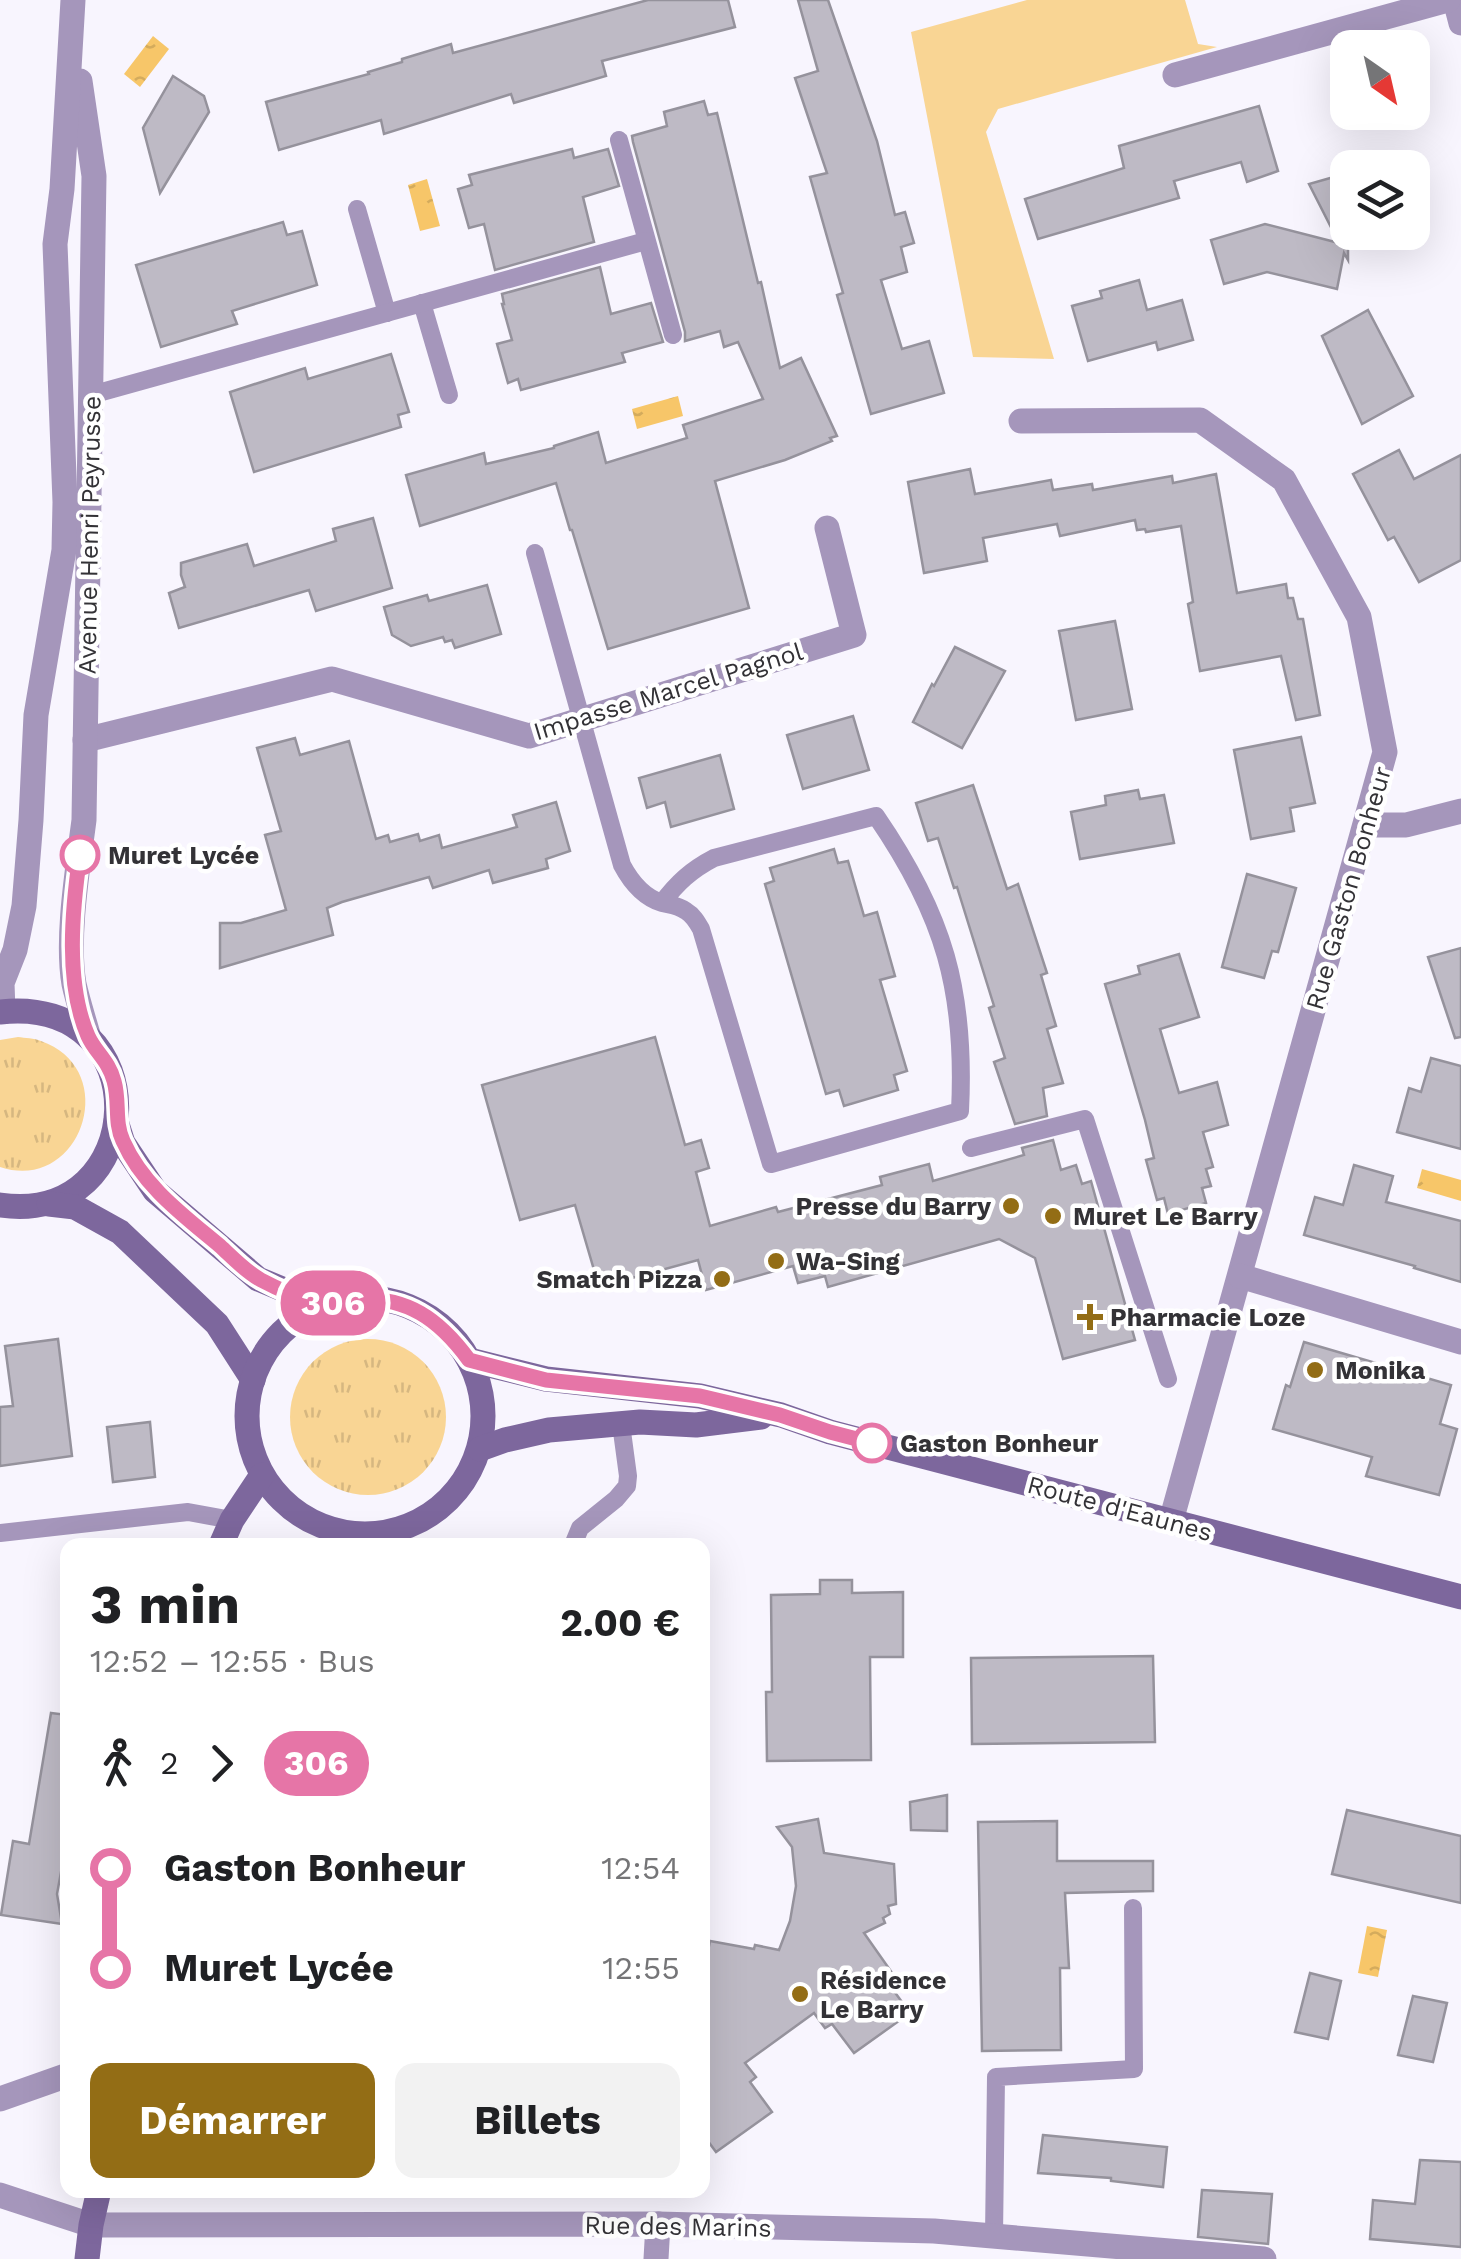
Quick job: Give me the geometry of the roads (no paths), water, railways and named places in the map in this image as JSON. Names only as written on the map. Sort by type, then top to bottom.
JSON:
[{"type":"main road","points":[[2,1012],[21,1009],[49,1014],[76,1027],[105,1058],[114,1082],[118,1108],[115,1134],[105,1158],[89,1178],[68,1194],[44,1204]]},
{"type":"main road","points":[[116,1121],[124,1143],[155,1191],[258,1279],[322,1306]]},
{"type":"main road","points":[[0,1205],[75,1206],[120,1232],[217,1324],[253,1380]]},
{"type":"main road","points":[[378,1538],[335,1530],[300,1515],[279,1497],[262,1474],[251,1449],[246,1421],[253,1380],[274,1340],[303,1316],[350,1299],[378,1298],[431,1318],[469,1360],[483,1414],[480,1449],[454,1492],[434,1512],[385,1538]]},
{"type":"main road","name":"Route d'Eaunes","points":[[469,1360],[546,1380],[700,1396],[780,1415],[830,1432],[1461,1597]]},
{"type":"main road","name":"Route d'Eaunes","points":[[480,1449],[549,1430],[640,1422],[696,1425],[780,1415]]},
{"type":"main road","points":[[224,1538],[262,1474]]},
{"type":"main road","points":[[319,1538],[335,1530]]},
{"type":"main road","points":[[87,2259],[96,2198]]},
{"type":"street","name":"Avenue Henri Peyrusse","points":[[2,1012],[2,983],[15,950],[24,906],[36,715],[64,550],[56,244],[74,0]]},
{"type":"street","points":[[1174,75],[1452,0],[1461,23]]},
{"type":"street","name":"Avenue Henri Peyrusse","points":[[72,31],[94,176],[84,820],[72,945],[74,983],[89,1038]]},
{"type":"street","name":"Rue Gaston Bonheur","points":[[1021,421],[1200,420],[1284,480],[1359,617],[1386,752],[1171,1521]]},
{"type":"street","name":"Impasse Marcel Pagnol","points":[[85,740],[332,679],[529,736],[854,635],[827,528]]},
{"type":"street","points":[[1366,825],[1406,825],[1461,812]]},
{"type":"street","points":[[1240,1276],[1461,1342]]},
{"type":"street","points":[[0,2099],[60,2078]]},
{"type":"street","name":"Rue des Marins","points":[[0,2195],[90,2225],[658,2224],[934,2231],[1264,2259]]},
{"type":"street","points":[[656,2259],[658,2224]]},
{"type":"lane","points":[[619,140],[672,335]]},
{"type":"lane","points":[[357,209],[388,312]]},
{"type":"lane","points":[[91,395],[646,241]]},
{"type":"lane","points":[[422,303],[449,395]]},
{"type":"lane","points":[[535,553],[622,865],[648,897],[662,903],[677,906],[686,911],[701,929],[771,1164],[960,1111],[959,1017],[950,971],[922,890],[876,816],[714,858],[694,868],[662,903]]},
{"type":"lane","points":[[971,1148],[1085,1119],[1168,1378]]},
{"type":"lane","points":[[576,1538],[580,1528],[627,1486],[620,1424]]},
{"type":"lane","points":[[0,1533],[188,1512],[232,1520]]},
{"type":"lane","points":[[994,2236],[996,2077],[1134,2069],[1133,1908]]},
{"type":"water","points":[[153,36],[169,49],[140,87],[124,74]]},
{"type":"water","points":[[427,179],[440,226],[420,231],[408,185]]},
{"type":"water","points":[[678,396],[683,416],[637,429],[632,409]]},
{"type":"water","points":[[1422,1169],[1461,1180],[1461,1201],[1417,1188]]},
{"type":"water","points":[[1367,1926],[1387,1930],[1378,1977],[1358,1973]]},
{"type":"place","name":"Muret Lycée","points":[[80,855]]},
{"type":"place","name":"Presse du Barry","points":[[1011,1206]]},
{"type":"place","name":"Muret Le Barry","points":[[1053,1216]]},
{"type":"place","name":"Wa-Sing","points":[[776,1261]]},
{"type":"place","name":"Smatch Pizza","points":[[722,1279]]},
{"type":"place","name":"Pharmacie Loze","points":[[1090,1317]]},
{"type":"place","name":"Monika","points":[[1315,1370]]},
{"type":"place","name":"Gaston Bonheur","points":[[872,1443]]},
{"type":"place","name":"Résidence Le Barry","points":[[800,1994]]}]
